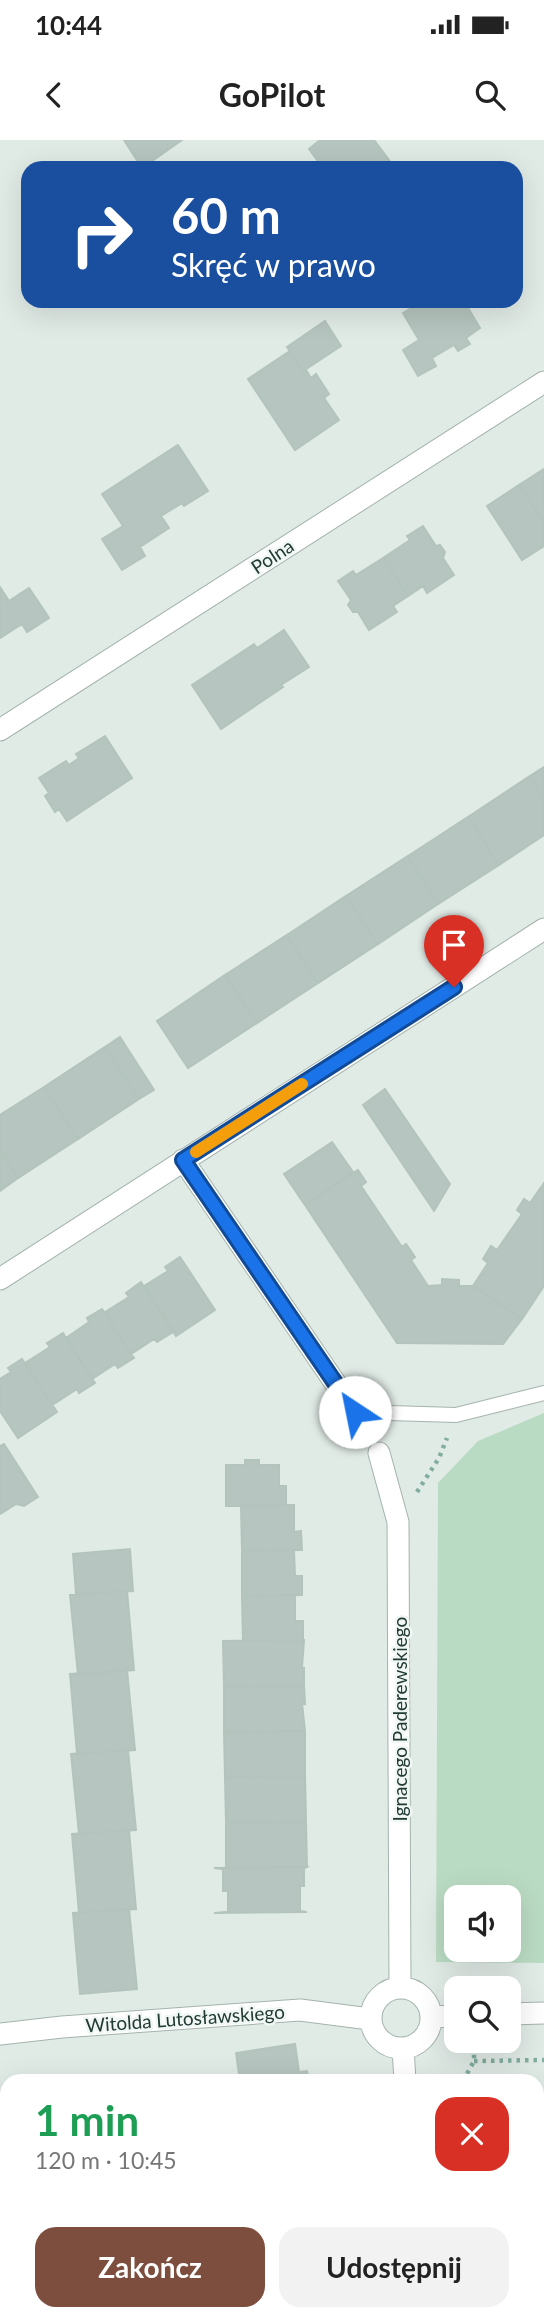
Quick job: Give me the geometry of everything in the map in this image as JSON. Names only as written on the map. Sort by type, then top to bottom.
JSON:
[{"type":"street","name":"Polna","points":[[0,730],[544,382]]},
{"type":"street","points":[[0,1279],[544,929]]},
{"type":"street","points":[[183,1160],[355,1412]]},
{"type":"street","name":"Ignacego Paderewskiego","points":[[379,1453],[398,1522],[400,1987]]},
{"type":"street","points":[[400,1987],[418,1993],[429,2007],[432,2017],[424,2038],[414,2046],[403,2048],[384,2044],[377,2038],[370,2019],[375,2001],[382,1994],[400,1987]]},
{"type":"street","name":"Witolda Lutosławskiego","points":[[0,2034],[300,2010],[370,2019]]},
{"type":"street","points":[[521,2014],[544,2013]]},
{"type":"street","points":[[432,2017],[444,2017]]},
{"type":"street","points":[[403,2048],[405,2074]]},
{"type":"lane","points":[[355,1412],[456,1415],[544,1393]]},
{"type":"path","points":[[398,1522],[439,1458],[456,1415]]},
{"type":"path","points":[[467,2074],[474,2061],[474,2053]]},
{"type":"path","points":[[474,2061],[544,2060]]},
{"type":"green space","points":[[544,1413],[544,1963],[436,1962],[438,1483],[478,1441]]},
{"type":"building","points":[[124,140],[182,140],[152,161],[138,161]]},
{"type":"building","points":[[320,140],[374,140],[390,161],[318,161],[309,149]]},
{"type":"building","points":[[411,308],[468,308],[480,328],[466,338],[470,344],[458,351],[454,345],[432,358],[436,366],[418,376],[403,350],[419,340],[403,313]]},
{"type":"building","points":[[325,321],[341,346],[303,371],[287,347]]},
{"type":"building","points":[[290,351],[303,371],[306,370],[311,378],[316,374],[329,394],[324,398],[339,420],[295,450],[248,379]]},
{"type":"building","points":[[178,445],[208,491],[161,516],[169,528],[140,547],[145,556],[122,570],[102,539],[123,526],[102,494]]},
{"type":"building","points":[[544,469],[544,523],[519,485]]},
{"type":"building","points":[[519,485],[544,523],[544,546],[522,560],[487,506]]},
{"type":"building","points":[[423,526],[436,546],[440,545],[445,552],[443,558],[454,575],[427,593],[423,586],[408,596],[383,558],[410,540],[407,536]]},
{"type":"building","points":[[383,558],[408,596],[393,606],[397,612],[369,630],[358,612],[353,612],[348,605],[351,600],[338,581],[353,571],[356,575]]},
{"type":"building","points":[[0,587],[9,601],[29,588],[49,618],[27,632],[22,624],[0,638]]},
{"type":"building","points":[[284,630],[309,667],[221,729],[192,685],[254,644],[257,648]]},
{"type":"building","points":[[105,736],[132,778],[67,821],[59,809],[55,812],[45,796],[49,793],[39,778],[66,761],[69,765],[79,758],[76,754]]},
{"type":"building","points":[[544,767],[544,799],[530,776]]},
{"type":"building","points":[[530,776],[544,799],[544,835],[499,865],[468,817]]},
{"type":"building","points":[[468,817],[499,865],[438,904],[408,856]]},
{"type":"building","points":[[408,856],[438,904],[378,944],[346,896]]},
{"type":"building","points":[[346,896],[378,944],[318,983],[287,935]]},
{"type":"building","points":[[287,935],[318,983],[257,1023],[225,975]]},
{"type":"building","points":[[225,975],[257,1023],[188,1068],[157,1021]]},
{"type":"building","points":[[120,1037],[154,1090],[139,1099],[105,1047]]},
{"type":"building","points":[[105,1047],[139,1099],[78,1139],[44,1087]]},
{"type":"building","points":[[44,1087],[78,1139],[18,1178],[0,1149],[0,1115]]},
{"type":"building","points":[[385,1089],[450,1184],[434,1211],[363,1105]]},
{"type":"building","points":[[332,1142],[353,1172],[305,1205],[284,1174]]},
{"type":"building","points":[[0,1149],[18,1178],[0,1191]]},
{"type":"building","points":[[358,1170],[366,1182],[361,1186],[402,1247],[406,1244],[415,1257],[411,1260],[428,1286],[442,1285],[442,1279],[459,1280],[459,1286],[473,1286],[522,1319],[503,1344],[397,1343],[305,1205]]},
{"type":"building","points":[[544,1183],[544,1286],[522,1319],[473,1286],[488,1263],[483,1259],[491,1246],[497,1250],[522,1214],[517,1210],[524,1199],[530,1203]]},
{"type":"building","points":[[180,1257],[215,1310],[176,1336],[144,1286],[168,1271],[165,1267]]},
{"type":"building","points":[[141,1282],[173,1332],[157,1342],[154,1339],[131,1354],[105,1312],[129,1297],[126,1293]]},
{"type":"building","points":[[102,1309],[134,1358],[118,1368],[115,1364],[92,1379],[66,1338],[89,1322],[87,1318]]},
{"type":"building","points":[[63,1333],[95,1383],[79,1393],[77,1389],[52,1405],[25,1363],[50,1347],[47,1343]]},
{"type":"building","points":[[22,1359],[57,1412],[18,1438],[0,1411],[0,1379],[11,1372],[8,1368]]},
{"type":"building","points":[[4,1444],[38,1497],[24,1506],[16,1504],[0,1514],[0,1446]]},
{"type":"building","points":[[245,1460],[259,1460],[259,1465],[279,1465],[279,1486],[286,1486],[286,1505],[226,1506],[226,1465],[245,1465]]},
{"type":"building","points":[[241,1505],[294,1505],[294,1532],[301,1531],[302,1550],[242,1551]]},
{"type":"building","points":[[130,1549],[133,1591],[76,1594],[73,1554]]},
{"type":"building","points":[[294,1550],[295,1576],[302,1576],[302,1595],[242,1596],[242,1551]]},
{"type":"building","points":[[127,1591],[134,1670],[78,1675],[70,1595]]},
{"type":"building","points":[[295,1595],[295,1621],[303,1621],[303,1640],[243,1641],[242,1596]]},
{"type":"building","points":[[304,1640],[304,1686],[224,1687],[223,1641]]},
{"type":"building","points":[[127,1670],[135,1750],[77,1754],[70,1674]]},
{"type":"building","points":[[304,1686],[305,1704],[302,1703],[305,1731],[224,1732],[224,1687]]},
{"type":"building","points":[[305,1731],[305,1776],[225,1777],[224,1732]]},
{"type":"building","points":[[128,1750],[136,1830],[79,1834],[71,1754]]},
{"type":"building","points":[[305,1776],[306,1822],[226,1823],[225,1777]]},
{"type":"building","points":[[306,1822],[307,1867],[226,1868],[226,1823]]},
{"type":"building","points":[[129,1830],[136,1909],[79,1913],[72,1834]]},
{"type":"building","points":[[307,1867],[304,1869],[304,1886],[300,1886],[300,1911],[307,1912],[214,1913],[228,1912],[228,1891],[223,1891],[223,1869],[214,1868]]},
{"type":"building","points":[[129,1909],[137,1989],[80,1994],[73,1913]]},
{"type":"building","points":[[295,2044],[299,2072],[307,2071],[308,2074],[239,2074],[236,2053]]},
{"type":"slow traffic","points":[[196,1152],[302,1084]]},
{"type":"route","points":[[355,1412],[183,1160],[454,987]]}]
